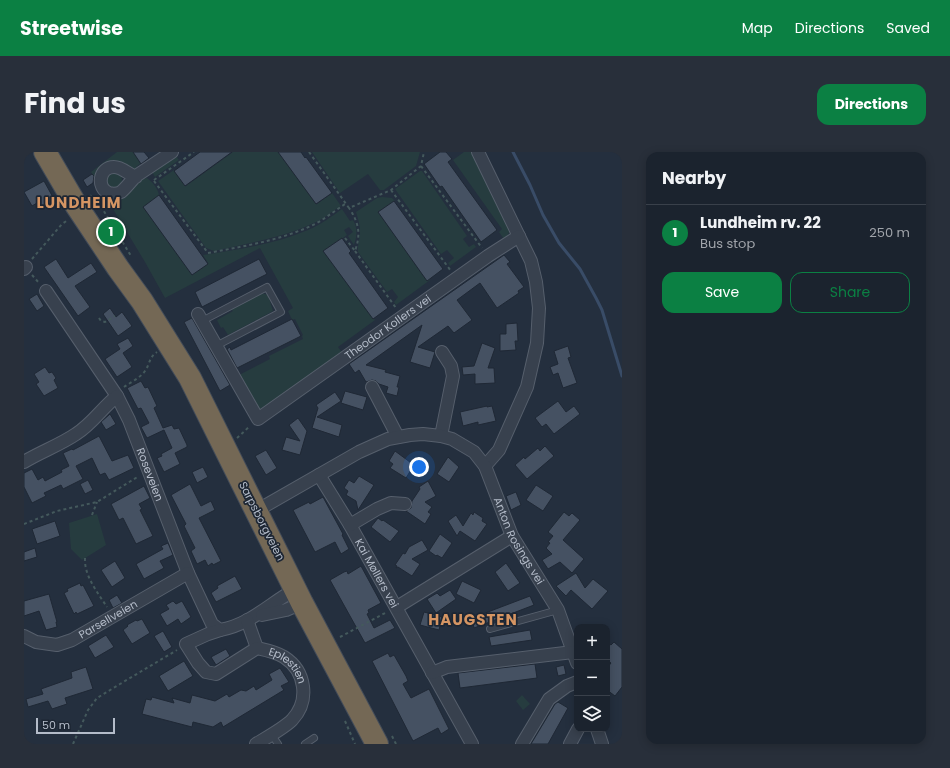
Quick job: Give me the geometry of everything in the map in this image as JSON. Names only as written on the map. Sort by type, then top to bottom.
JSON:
[{"type":"highway","name":"Sarpsborgveien","points":[[45,152],[76,205],[142,301],[190,378],[299,596],[377,744]]},
{"type":"highway","name":"Sarpsborgveien","points":[[54,152],[123,263],[142,301]]},
{"type":"street","points":[[136,177],[172,152]]},
{"type":"street","points":[[478,152],[531,261],[536,282],[539,308],[537,343],[527,387],[498,450],[485,466]]},
{"type":"street","name":"Theodor Kollers vei","points":[[258,419],[456,278],[519,236]]},
{"type":"street","name":"Roseveien","points":[[46,291],[116,395],[129,420],[188,574],[212,624],[220,630]]},
{"type":"street","points":[[200,318],[258,419]]},
{"type":"street","points":[[441,436],[453,376],[451,366],[442,352]]},
{"type":"street","points":[[372,387],[398,437]]},
{"type":"street","points":[[24,462],[76,434],[87,426],[116,395]]},
{"type":"street","name":"Anton Rosings vei","points":[[256,511],[372,445],[388,439],[423,434],[452,439],[474,452],[485,466],[512,536],[558,610],[574,655]]},
{"type":"street","name":"Kai Møllers vei","points":[[319,475],[350,525],[397,607],[472,744]]},
{"type":"street","points":[[350,525],[376,508],[391,503],[405,504]]},
{"type":"street","points":[[397,607],[512,536]]},
{"type":"street","name":"Parsellveien","points":[[24,636],[36,642],[57,645],[72,640],[188,574]]},
{"type":"street","points":[[186,644],[208,634],[232,628],[258,615],[286,610],[299,596]]},
{"type":"street","name":"Eplestien","points":[[247,620],[257,648]]},
{"type":"street","name":"Eplestien","points":[[186,644],[198,663],[206,672],[216,674],[257,648],[283,656],[293,664],[300,675],[304,686],[303,698],[299,711],[274,739],[256,744]]},
{"type":"street","points":[[432,673],[447,668],[574,658]]},
{"type":"street","points":[[522,744],[549,698],[574,683]]},
{"type":"street","points":[[570,744],[576,732]]},
{"type":"street","points":[[598,732],[602,744]]},
{"type":"lane","points":[[200,318],[267,287],[281,312],[216,346]]},
{"type":"lane","points":[[490,629],[558,610]]},
{"type":"lane","points":[[305,744],[314,738]]},
{"type":"path","points":[[309,152],[356,218],[358,224],[358,237],[355,251]]},
{"type":"path","points":[[348,208],[391,190],[421,166],[424,152]]},
{"type":"path","points":[[421,166],[488,256]]},
{"type":"path","points":[[154,181],[208,253],[276,239],[301,230],[328,217],[345,204]]},
{"type":"path","points":[[391,190],[456,278]]},
{"type":"path","points":[[46,291],[25,268],[62,224],[71,217]]},
{"type":"path","points":[[345,238],[402,317]]},
{"type":"path","points":[[99,318],[101,321],[105,322],[115,316]]},
{"type":"path","points":[[116,395],[146,370],[152,355],[158,351]]},
{"type":"path","points":[[236,438],[258,419]]},
{"type":"path","points":[[24,524],[57,511],[97,502],[149,470]]},
{"type":"path","points":[[92,515],[97,502]]},
{"type":"path","points":[[85,558],[85,566],[88,574],[112,617]]},
{"type":"path","points":[[340,637],[397,607]]},
{"type":"path","points":[[73,744],[88,710],[97,698],[186,644]]},
{"type":"green space","points":[[117,152],[134,152],[141,163],[136,167],[138,169],[97,174],[95,178],[91,172]]},
{"type":"green space","points":[[233,152],[280,152],[317,204],[332,193],[341,206],[320,220],[295,231],[214,251],[206,248],[158,181],[174,170],[186,186]]},
{"type":"green space","points":[[312,152],[420,152],[416,166],[384,190],[380,190],[368,174],[340,193]]},
{"type":"green space","points":[[464,152],[472,152],[510,229],[508,235],[504,239],[499,232],[502,229],[453,160]]},
{"type":"green space","points":[[176,156],[179,160],[155,177],[152,172]]},
{"type":"green space","points":[[422,171],[467,236],[463,239],[469,247],[474,244],[476,247],[450,266],[448,263],[454,258],[447,250],[441,254],[395,189]]},
{"type":"green space","points":[[114,172],[120,174],[122,180],[120,186],[114,188],[108,186],[106,180],[108,174]]},
{"type":"green space","points":[[147,178],[158,190],[159,195],[144,207],[193,274],[208,263],[203,255],[256,246],[295,235],[317,226],[342,209],[350,221],[353,220],[356,226],[354,245],[348,236],[353,232],[349,227],[344,230],[347,235],[325,251],[375,320],[338,347],[343,354],[262,411],[257,409],[237,376],[270,359],[269,356],[303,339],[303,335],[295,319],[292,320],[288,311],[293,308],[260,248],[165,298],[110,204],[124,197],[142,179]]},
{"type":"green space","points":[[377,198],[392,198],[395,201],[381,212],[430,280],[396,305],[394,302],[398,297],[392,289],[387,292],[358,252],[360,229],[356,212]]},
{"type":"green space","points":[[262,293],[268,295],[273,311],[228,335],[223,327],[221,328],[217,320],[233,311],[231,309]]},
{"type":"green space","points":[[97,514],[106,545],[82,560],[71,549],[69,523]]},
{"type":"green space","points":[[522,695],[530,704],[523,710],[516,701]]},
{"type":"building","points":[[133,152],[144,152],[149,158],[141,164]]},
{"type":"building","points":[[200,152],[232,152],[185,186],[174,171]]},
{"type":"building","points":[[278,152],[301,152],[332,193],[316,204]]},
{"type":"building","points":[[440,152],[446,152],[452,159],[448,162],[497,230],[481,242],[442,186],[440,187],[424,164]]},
{"type":"building","points":[[92,174],[94,176],[93,183],[87,187],[83,180]]},
{"type":"building","points":[[44,181],[55,201],[41,209],[37,203],[32,206],[24,192]]},
{"type":"building","points":[[159,195],[208,264],[192,275],[143,207]]},
{"type":"building","points":[[394,201],[443,269],[427,281],[378,212]]},
{"type":"building","points":[[342,238],[351,251],[349,253],[388,308],[373,319],[323,251]]},
{"type":"building","points":[[504,255],[510,262],[507,264],[524,287],[518,291],[519,293],[497,308],[480,283],[457,300],[472,320],[454,333],[448,326],[418,347],[435,352],[430,368],[410,362],[422,325],[366,365],[386,370],[385,372],[400,376],[397,387],[399,387],[397,396],[386,393],[388,387],[379,384],[376,381],[372,380],[366,382],[359,370],[355,373],[349,364]]},
{"type":"building","points":[[56,259],[68,278],[91,263],[97,272],[75,286],[90,307],[78,316],[44,267]]},
{"type":"building","points":[[259,259],[267,274],[202,307],[195,292]]},
{"type":"building","points":[[37,294],[44,306],[37,311],[29,299]]},
{"type":"building","points":[[110,308],[116,317],[122,312],[132,326],[118,336],[103,314]]},
{"type":"building","points":[[192,318],[230,385],[220,391],[184,322]]},
{"type":"building","points":[[292,319],[301,336],[237,368],[227,349],[230,347],[231,350]]},
{"type":"building","points":[[517,323],[518,341],[515,341],[516,350],[500,351],[500,334],[506,334],[506,324]]},
{"type":"building","points":[[128,338],[133,346],[123,353],[132,367],[117,377],[105,359],[120,349],[117,344]]},
{"type":"building","points":[[482,343],[495,348],[488,368],[494,368],[495,383],[475,384],[475,374],[463,375],[462,367],[474,366]]},
{"type":"building","points":[[568,346],[571,357],[568,358],[577,383],[563,388],[558,373],[553,375],[550,367],[558,364],[554,351]]},
{"type":"building","points":[[45,367],[49,373],[52,372],[56,378],[54,380],[58,388],[44,396],[36,384],[39,382],[34,374]]},
{"type":"building","points":[[141,381],[145,388],[148,387],[157,406],[154,408],[163,428],[172,425],[174,429],[179,428],[187,445],[187,447],[175,453],[180,464],[164,472],[157,458],[172,448],[164,430],[147,438],[141,427],[149,423],[141,408],[138,409],[127,388]]},
{"type":"building","points":[[345,391],[367,397],[363,410],[341,403]]},
{"type":"building","points":[[335,392],[341,401],[317,417],[342,425],[339,437],[312,428],[318,408],[316,405]]},
{"type":"building","points":[[558,401],[566,412],[574,406],[580,414],[554,434],[546,424],[542,427],[535,418]]},
{"type":"building","points":[[492,406],[496,421],[478,425],[478,422],[463,426],[460,412]]},
{"type":"building","points":[[110,414],[116,424],[106,430],[101,422]]},
{"type":"building","points":[[298,418],[307,431],[300,455],[282,450],[286,437],[300,441],[289,425]]},
{"type":"building","points":[[99,436],[112,461],[128,455],[134,468],[109,480],[105,473],[100,475],[92,458],[76,466],[83,479],[63,489],[61,485],[44,493],[46,496],[32,503],[24,487],[24,473],[32,469],[38,480],[43,477],[45,481],[62,472],[61,470],[69,466],[63,453],[72,449],[73,450]]},
{"type":"building","points":[[545,446],[554,456],[527,479],[515,465],[538,448],[540,451]]},
{"type":"building","points":[[266,450],[277,468],[266,475],[255,456]]},
{"type":"building","points":[[395,451],[414,465],[406,478],[390,468],[393,464],[389,461]]},
{"type":"building","points":[[448,457],[459,467],[449,482],[437,474]]},
{"type":"building","points":[[203,467],[208,477],[197,483],[192,472]]},
{"type":"building","points":[[359,476],[374,485],[358,510],[356,501],[346,495],[348,491],[344,488],[349,480],[354,483]]},
{"type":"building","points":[[88,480],[93,490],[85,494],[80,484]]},
{"type":"building","points":[[428,481],[436,496],[425,502],[432,507],[428,512],[431,514],[425,524],[406,511],[411,508],[412,501],[420,489],[419,487]]},
{"type":"building","points":[[190,484],[201,506],[211,501],[215,510],[199,518],[221,561],[213,565],[212,563],[208,566],[205,560],[197,564],[191,551],[195,548],[184,526],[186,524],[171,495]]},
{"type":"building","points":[[536,485],[553,496],[543,511],[526,500]]},
{"type":"building","points":[[144,486],[150,498],[139,504],[142,509],[140,510],[153,536],[136,544],[123,518],[119,520],[111,504]]},
{"type":"building","points":[[516,492],[521,505],[511,510],[506,496]]},
{"type":"building","points":[[323,497],[343,534],[342,535],[349,549],[341,554],[335,542],[315,552],[293,510],[309,502],[310,504]]},
{"type":"building","points":[[474,512],[483,518],[482,521],[487,524],[475,541],[460,531],[457,536],[448,521],[456,515],[463,526],[471,513],[473,515]]},
{"type":"building","points":[[564,512],[569,516],[572,513],[580,520],[563,540],[584,559],[572,573],[560,562],[548,569],[542,560],[552,554],[546,548],[550,543],[548,542],[553,536],[548,532]]},
{"type":"building","points":[[378,518],[399,531],[390,542],[371,527]]},
{"type":"building","points":[[55,521],[60,536],[37,544],[32,529]]},
{"type":"building","points":[[440,534],[452,543],[442,558],[429,551]]},
{"type":"building","points":[[422,540],[428,550],[412,559],[420,564],[412,576],[398,567],[396,568],[397,566],[395,565],[403,553],[405,554],[409,547]]},
{"type":"building","points":[[168,543],[173,555],[160,561],[164,568],[144,579],[136,564],[163,549],[161,546]]},
{"type":"building","points":[[35,548],[37,557],[24,561],[24,552]]},
{"type":"building","points":[[115,561],[125,578],[112,587],[101,570]]},
{"type":"building","points":[[506,563],[520,583],[508,591],[495,572]]},
{"type":"building","points":[[361,566],[381,603],[368,610],[369,613],[367,614],[374,628],[390,620],[395,628],[365,643],[330,580],[347,571],[348,574]]},
{"type":"building","points":[[576,573],[585,588],[593,579],[608,591],[592,609],[571,590],[566,596],[556,586]]},
{"type":"building","points":[[235,576],[242,589],[216,602],[211,593],[218,588],[217,586]]},
{"type":"building","points":[[462,581],[481,590],[474,603],[456,594]]},
{"type":"building","points":[[80,583],[81,586],[83,585],[94,606],[74,614],[64,593],[68,591],[67,589]]},
{"type":"building","points":[[450,590],[456,599],[436,613],[427,599],[437,593],[440,596]]},
{"type":"building","points":[[49,594],[57,627],[46,630],[39,611],[24,616],[24,601]]},
{"type":"building","points":[[117,595],[122,603],[113,608],[109,600]]},
{"type":"building","points":[[530,596],[534,605],[474,628],[472,618]]},
{"type":"building","points":[[173,601],[176,604],[182,601],[191,617],[181,624],[178,619],[167,626],[160,614],[169,609],[166,605]]},
{"type":"building","points":[[424,612],[442,617],[439,630],[420,625]]},
{"type":"building","points":[[142,619],[150,633],[132,644],[123,630],[128,626],[127,625],[136,620]]},
{"type":"building","points":[[530,630],[532,640],[491,646],[489,637]]},
{"type":"building","points":[[163,631],[172,647],[164,652],[154,636]]},
{"type":"building","points":[[106,635],[114,647],[95,658],[88,646]]},
{"type":"building","points":[[614,642],[622,649],[622,687],[615,696],[610,692],[610,644]]},
{"type":"building","points":[[226,649],[230,656],[216,665],[211,657]]},
{"type":"building","points":[[388,653],[390,657],[394,655],[406,676],[408,681],[403,684],[411,698],[429,689],[449,729],[441,734],[438,728],[413,741],[372,661]]},
{"type":"building","points":[[184,661],[193,676],[168,691],[159,676]]},
{"type":"building","points":[[535,664],[537,678],[460,688],[458,673]]},
{"type":"building","points":[[564,665],[566,674],[558,676],[556,667]]},
{"type":"building","points":[[86,667],[93,689],[65,698],[67,704],[52,709],[48,701],[28,707],[26,699],[43,694],[41,689],[72,678],[71,672]]},
{"type":"building","points":[[280,668],[289,682],[281,686],[284,690],[223,727],[221,722],[213,727],[193,722],[192,727],[142,714],[146,699],[151,700],[152,697],[174,703],[172,698],[190,703],[192,695],[215,701],[227,694],[229,697],[241,690],[246,691],[254,686],[256,690],[272,680],[269,674]]},
{"type":"building","points":[[558,702],[568,708],[548,744],[531,744],[555,704]]},
{"type":"waterway","points":[[513,152],[543,215],[559,243],[580,269],[602,310],[622,376]]},
{"type":"place","name":"Lundheim rv. 22","points":[[111,232]]},
{"type":"district","name":"LUNDHEIM","points":[[79,202]]},
{"type":"district","name":"HAUGSTEN","points":[[473,619]]}]
